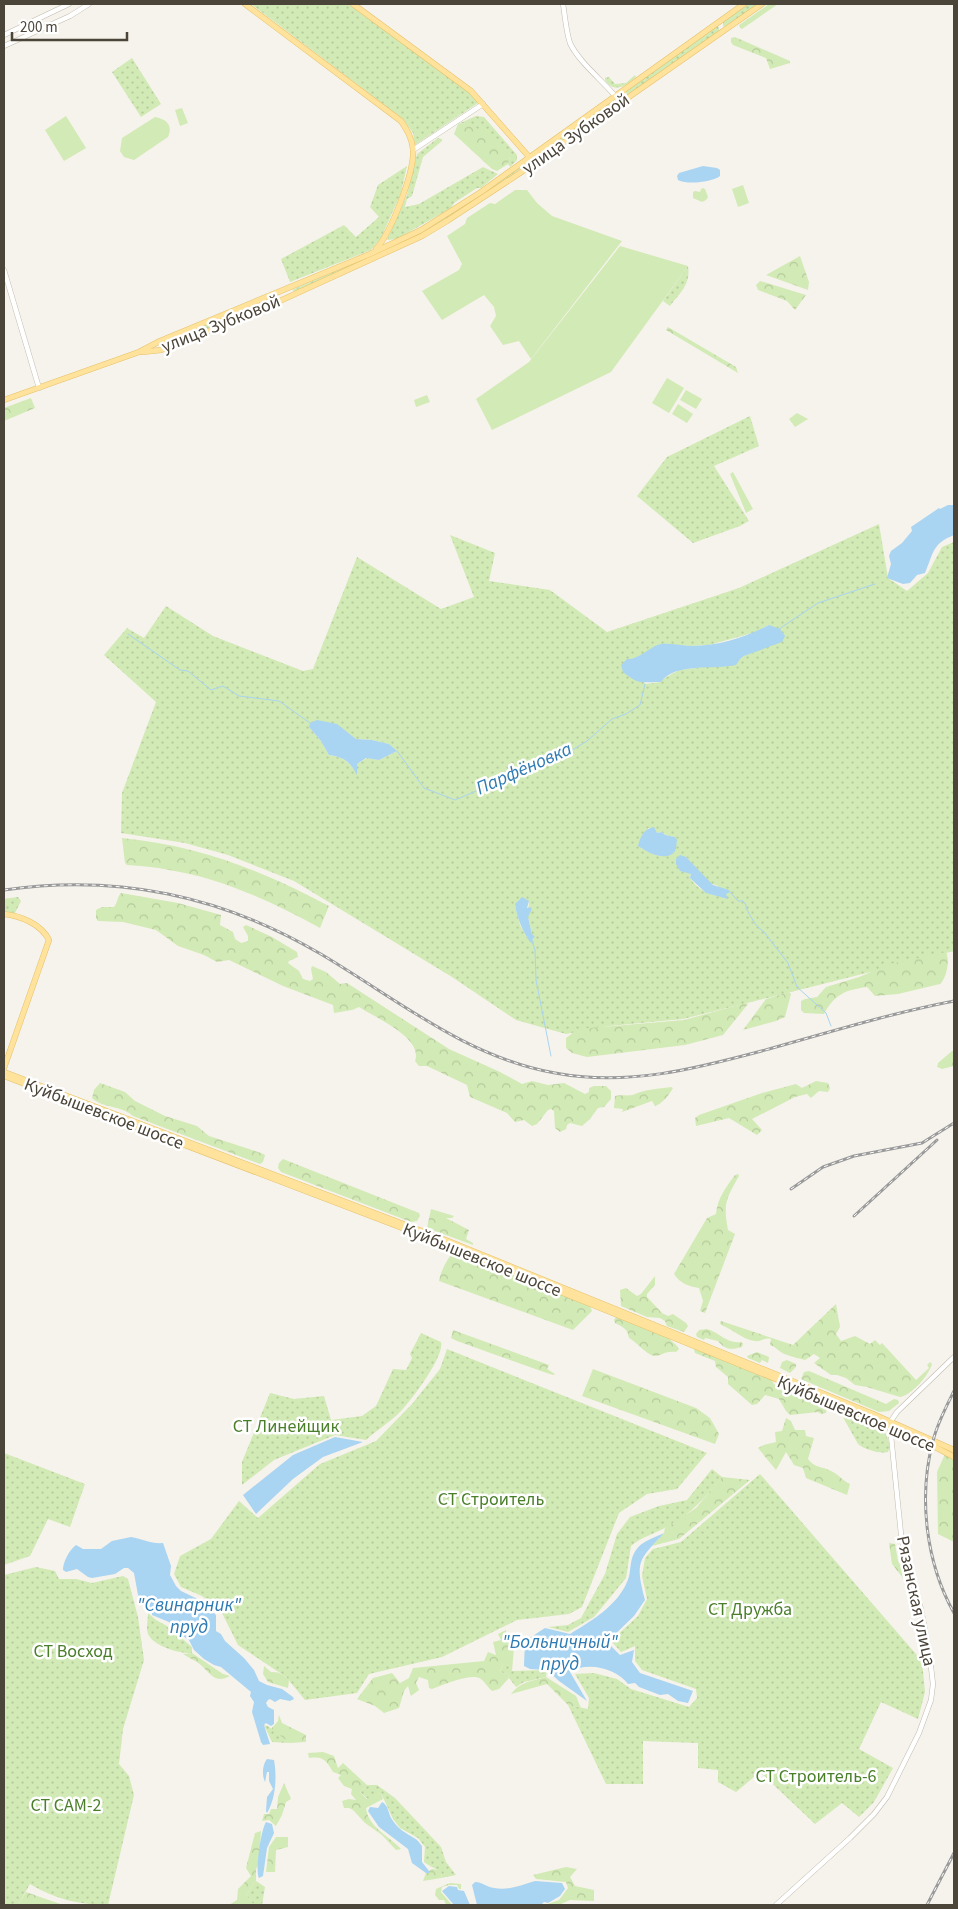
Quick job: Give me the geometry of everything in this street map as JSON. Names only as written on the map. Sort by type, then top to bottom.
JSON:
[{"type":"main road","points":[[245,4],[401,121],[410,134],[413,150],[404,194],[384,240],[373,252]]},
{"type":"main road","points":[[353,4],[471,90],[534,162]]},
{"type":"main road","name":"улица Зубковой","points":[[4,400],[139,352],[160,341],[373,252],[384,251],[444,216],[530,158],[744,4]]},
{"type":"main road","name":"улица Зубковой","points":[[139,352],[161,350],[249,315],[447,221],[762,4]]},
{"type":"main road","points":[[384,240],[384,251]]},
{"type":"main road","points":[[290,287],[286,290],[288,294],[292,295]]},
{"type":"main road","points":[[245,305],[249,315]]},
{"type":"main road","points":[[234,310],[231,314],[233,318],[238,319]]},
{"type":"main road","points":[[224,314],[230,319],[228,323]]},
{"type":"main road","points":[[160,341],[156,345],[157,349],[161,350]]},
{"type":"main road","points":[[4,914],[35,925],[46,934],[48,940],[4,1070]]},
{"type":"main road","name":"Куйбышевское шоссе","points":[[4,1070],[383,1216],[890,1424],[953,1457]]},
{"type":"main road","name":"Куйбышевское шоссе","points":[[4,1076],[425,1236],[954,1450]]},
{"type":"street","points":[[4,34],[70,4]]},
{"type":"street","points":[[4,46],[70,16],[89,4]]},
{"type":"street","points":[[563,4],[570,42],[620,103]]},
{"type":"street","points":[[718,22],[724,31]]},
{"type":"street","points":[[413,150],[483,104]]},
{"type":"street","points":[[4,270],[39,388]]},
{"type":"street","points":[[890,1424],[897,1412],[954,1357]]},
{"type":"street","name":"Рязанская улица","points":[[776,1905],[850,1838],[874,1814],[887,1797],[919,1733],[931,1700],[933,1684],[929,1650],[921,1609],[905,1557],[901,1534],[890,1424]]},
{"type":"green space","points":[[251,4],[348,4],[470,93],[478,103],[415,145],[413,133],[403,119]]},
{"type":"green space","points":[[747,4],[760,4],[723,26],[723,21]]},
{"type":"green space","points":[[769,4],[778,4],[742,29],[740,28],[739,25]]},
{"type":"green space","points":[[718,26],[720,32],[628,95],[626,93],[627,90]]},
{"type":"green space","points":[[735,37],[790,61],[790,63],[770,69],[766,58],[733,45],[731,38]]},
{"type":"green space","points":[[132,58],[161,104],[141,117],[112,72]]},
{"type":"green space","points":[[635,75],[636,77],[624,86],[616,88],[612,87],[605,80],[605,78],[609,77],[615,84],[626,83]]},
{"type":"green space","points":[[611,102],[613,105],[611,107],[545,152],[545,150]]},
{"type":"green space","points":[[182,108],[188,123],[180,126],[175,110]]},
{"type":"green space","points":[[66,116],[86,148],[64,161],[45,130]]},
{"type":"green space","points":[[476,116],[484,117],[517,155],[517,160],[510,167],[508,164],[510,157],[464,123],[458,124]]},
{"type":"green space","points":[[155,117],[163,119],[168,124],[170,130],[168,137],[134,160],[124,157],[120,151],[122,138]]},
{"type":"green space","points":[[464,123],[492,135],[510,157],[508,164],[497,171],[492,169],[454,134],[458,124]]},
{"type":"green space","points":[[438,138],[442,139],[442,141],[423,157],[412,196],[407,199],[405,207],[419,204],[483,167],[498,174],[481,188],[477,188],[454,203],[451,208],[397,239],[387,240],[407,195],[417,154]]},
{"type":"green space","points":[[524,164],[522,168],[444,221],[422,234],[392,247]]},
{"type":"green space","points":[[407,166],[401,193],[381,238],[371,250],[290,282],[281,259],[344,225],[356,237],[379,217],[370,207],[378,185]]},
{"type":"green space","points":[[743,185],[749,203],[738,207],[732,189]]},
{"type":"green space","points":[[703,188],[708,197],[706,200],[702,202],[693,198],[693,192],[700,192]]},
{"type":"green space","points":[[515,190],[527,190],[537,203],[552,216],[622,241],[531,359],[519,341],[503,345],[490,326],[496,316],[494,307],[484,295],[442,320],[422,291],[459,270],[462,264],[447,236],[465,224],[467,218],[490,203],[495,204]]},
{"type":"green space","points":[[620,246],[688,266],[611,372],[492,430],[476,399],[529,362]]},
{"type":"green space","points":[[375,254],[296,292],[292,290]]},
{"type":"green space","points":[[800,256],[809,282],[808,290],[766,275]]},
{"type":"green space","points":[[688,266],[686,283],[670,306],[663,301]]},
{"type":"green space","points":[[760,281],[806,295],[795,310],[787,301],[758,290],[756,285]]},
{"type":"green space","points":[[224,316],[227,318],[226,321],[165,346],[161,344]]},
{"type":"green space","points":[[668,327],[736,367],[738,373],[666,330]]},
{"type":"green space","points":[[667,378],[684,388],[669,413],[652,403]]},
{"type":"green space","points":[[686,390],[702,399],[696,409],[680,400]]},
{"type":"green space","points":[[427,395],[430,402],[416,407],[414,400]]},
{"type":"green space","points":[[31,398],[35,408],[4,421],[4,408]]},
{"type":"green space","points":[[678,404],[693,414],[687,423],[672,414]]},
{"type":"green space","points":[[797,413],[808,419],[795,427],[789,419]]},
{"type":"green space","points":[[750,416],[759,446],[714,466],[749,521],[693,543],[637,496],[667,457]]},
{"type":"green space","points":[[733,472],[753,509],[746,513],[730,474]]},
{"type":"green space","points":[[879,524],[888,578],[907,591],[928,573],[942,547],[954,542],[954,951],[683,1019],[609,1026],[566,1034],[516,1020],[452,977],[294,881],[228,855],[185,843],[121,833],[122,793],[156,702],[104,655],[127,628],[144,638],[166,606],[213,636],[303,671],[313,669],[357,557],[441,609],[474,597],[450,535],[495,553],[489,581],[550,590],[607,632],[739,588]],"holes":[[[769,625],[771,645],[744,656],[729,666],[719,665],[679,670],[661,682],[645,684],[632,659],[660,644],[709,645],[753,633]],[[309,727],[347,732],[356,739],[389,744],[397,751],[379,760],[367,758],[357,764],[357,774],[345,760],[329,755],[321,741]],[[648,828],[652,828],[657,833],[662,832],[665,835],[675,837],[674,852],[670,855],[662,856],[641,848]],[[686,857],[710,883],[718,886],[721,896],[703,891],[690,878],[691,874],[678,866]],[[520,899],[529,902],[528,917],[532,934],[528,939],[520,925],[515,905]]]},
{"type":"green space","points":[[122,838],[178,847],[229,861],[279,881],[329,906],[320,928],[266,901],[228,885],[189,874],[127,865],[125,863]]},
{"type":"green space","points":[[121,893],[178,903],[221,915],[220,925],[233,932],[235,939],[241,943],[248,941],[248,936],[243,927],[246,925],[272,937],[297,952],[298,957],[288,963],[299,971],[303,979],[310,981],[313,979],[312,966],[326,972],[340,984],[347,983],[449,1049],[522,1084],[532,1081],[548,1085],[564,1083],[585,1094],[589,1092],[589,1088],[594,1086],[606,1086],[611,1091],[611,1099],[604,1107],[598,1108],[582,1126],[570,1123],[566,1129],[560,1132],[555,1128],[554,1111],[551,1109],[548,1110],[537,1124],[532,1126],[524,1120],[515,1122],[507,1113],[470,1097],[467,1085],[427,1066],[419,1066],[415,1061],[416,1052],[405,1036],[386,1022],[359,1007],[334,1013],[333,1005],[283,986],[229,960],[217,962],[204,955],[178,946],[156,930],[123,922],[98,921],[96,910],[102,907],[114,907]]},
{"type":"green space","points":[[18,897],[21,901],[15,913],[4,911],[4,899]]},
{"type":"green space","points":[[946,952],[948,960],[947,969],[940,984],[898,994],[875,996],[867,987],[859,988],[841,994],[832,1002],[824,1014],[804,1013],[801,1010],[801,1001],[817,997],[826,987],[859,977],[890,964]]},
{"type":"green space","points":[[789,992],[791,994],[785,1017],[743,1030],[766,999]]},
{"type":"green space","points":[[748,1004],[723,1035],[685,1045],[587,1057],[572,1053],[566,1048],[566,1038],[578,1029],[684,1020]]},
{"type":"green space","points":[[954,1051],[954,1066],[942,1069],[937,1067],[938,1063]]},
{"type":"green space","points":[[816,1081],[828,1083],[830,1088],[828,1092],[819,1091],[811,1098],[807,1094],[795,1097],[752,1119],[762,1130],[757,1135],[729,1118],[696,1126],[695,1118],[699,1115],[762,1093],[796,1084],[802,1088]]},
{"type":"green space","points":[[100,1083],[125,1092],[135,1101],[165,1116],[197,1126],[209,1136],[261,1153],[265,1155],[263,1162],[260,1164],[133,1116],[123,1110],[102,1104],[92,1098],[94,1090]]},
{"type":"green space","points":[[673,1088],[668,1096],[655,1106],[652,1101],[622,1112],[623,1109],[614,1108],[615,1096]]},
{"type":"green space","points":[[283,1159],[419,1213],[420,1216],[417,1221],[411,1222],[281,1172],[278,1168],[279,1163]]},
{"type":"green space","points":[[738,1174],[739,1176],[728,1196],[726,1207],[728,1230],[735,1234],[705,1313],[700,1311],[703,1301],[699,1288],[685,1284],[674,1274],[707,1218],[716,1214],[722,1193],[735,1175]]},
{"type":"green space","points":[[431,1209],[454,1216],[446,1218],[469,1230],[466,1239],[473,1243],[473,1245],[427,1228]]},
{"type":"green space","points":[[455,1251],[590,1306],[592,1311],[573,1330],[439,1281],[445,1265]]},
{"type":"green space","points":[[655,1276],[655,1285],[647,1294],[647,1297],[662,1313],[668,1316],[673,1314],[686,1323],[688,1326],[684,1332],[667,1326],[665,1321],[660,1318],[647,1317],[621,1306],[620,1290],[626,1288],[637,1296],[641,1294]]},
{"type":"green space","points":[[836,1304],[840,1327],[836,1334],[841,1341],[855,1336],[870,1344],[875,1340],[880,1345],[882,1343],[916,1380],[929,1368],[927,1365],[930,1362],[932,1364],[924,1379],[915,1389],[900,1397],[855,1385],[846,1378],[831,1375],[814,1363],[820,1358],[814,1354],[805,1360],[789,1356],[770,1345],[771,1339],[750,1340],[720,1323],[721,1321],[793,1345]]},
{"type":"green space","points":[[616,1317],[669,1338],[679,1349],[676,1352],[656,1356],[649,1354],[629,1338],[628,1332],[625,1329],[615,1323]]},
{"type":"green space","points":[[707,1329],[728,1340],[741,1342],[743,1344],[742,1347],[728,1348],[718,1341],[705,1338],[704,1340],[697,1337],[696,1334],[699,1330]]},
{"type":"green space","points":[[453,1330],[549,1365],[547,1369],[555,1374],[541,1371],[457,1341],[451,1338]]},
{"type":"green space","name":"СТ Линейщик","points":[[421,1333],[441,1342],[441,1349],[433,1367],[419,1389],[392,1419],[366,1440],[335,1435],[274,1460],[242,1485],[242,1462],[270,1393],[294,1399],[324,1396],[331,1420],[362,1416],[376,1406],[393,1369],[406,1370],[412,1358],[410,1354]]},
{"type":"green space","points":[[695,1348],[771,1379],[775,1386],[780,1389],[794,1392],[797,1390],[827,1402],[826,1413],[790,1415],[779,1399],[765,1395],[757,1404],[752,1405],[728,1384],[728,1377],[716,1367],[715,1361],[695,1353]]},
{"type":"green space","name":"СТ Строитель","points":[[447,1349],[707,1453],[677,1489],[647,1494],[619,1513],[582,1607],[569,1614],[517,1620],[442,1657],[369,1674],[357,1693],[305,1700],[286,1677],[238,1645],[220,1609],[202,1596],[181,1587],[174,1574],[180,1556],[211,1539],[239,1501],[258,1518],[320,1464],[376,1441],[412,1404],[440,1369]]},
{"type":"green space","points":[[757,1352],[769,1357],[768,1363],[762,1360],[760,1363],[748,1358],[747,1356]]},
{"type":"green space","points":[[787,1360],[796,1364],[796,1367],[790,1373],[780,1368],[782,1362]]},
{"type":"green space","points":[[593,1369],[696,1408],[710,1418],[719,1434],[715,1444],[582,1396]]},
{"type":"green space","points":[[809,1371],[886,1404],[894,1399],[898,1400],[899,1403],[889,1411],[879,1412],[801,1379],[804,1372]]},
{"type":"green space","points":[[841,1407],[876,1422],[885,1433],[889,1443],[888,1452],[873,1451],[858,1444],[839,1410]]},
{"type":"green space","points":[[786,1418],[791,1421],[795,1430],[805,1430],[806,1436],[814,1438],[808,1459],[817,1466],[835,1473],[850,1484],[847,1495],[806,1478],[803,1468],[794,1465],[786,1452],[776,1470],[758,1448],[776,1442],[775,1432],[782,1431]]},
{"type":"green space","points":[[4,1453],[85,1484],[70,1527],[48,1519],[30,1556],[4,1565]]},
{"type":"green space","points":[[945,1454],[954,1461],[954,1542],[938,1534],[937,1472]]},
{"type":"green space","points":[[712,1469],[722,1477],[696,1505],[682,1518],[631,1546],[626,1578],[594,1617],[568,1632],[548,1627],[568,1625],[581,1618],[605,1574],[617,1534],[630,1517],[659,1506],[687,1500]]},
{"type":"green space","name":"СТ Дружба","points":[[760,1474],[922,1661],[925,1692],[918,1719],[881,1702],[859,1749],[893,1768],[874,1802],[859,1817],[842,1803],[815,1824],[760,1772],[736,1792],[718,1782],[718,1770],[698,1768],[698,1743],[643,1741],[643,1784],[606,1784],[568,1705],[588,1709],[589,1698],[575,1674],[594,1673],[617,1679],[631,1689],[689,1707],[697,1698],[696,1689],[642,1670],[635,1661],[635,1646],[621,1652],[611,1641],[638,1616],[647,1599],[642,1576],[645,1558],[653,1549],[681,1542]]},
{"type":"green space","points":[[722,1477],[750,1480],[679,1539],[652,1546],[664,1533],[665,1528],[696,1508]]},
{"type":"green space","points":[[889,1543],[895,1544],[898,1561],[905,1574],[903,1578],[892,1564]]},
{"type":"green space","points":[[36,1567],[55,1571],[59,1579],[76,1579],[92,1583],[123,1576],[128,1579],[138,1617],[144,1660],[123,1729],[119,1764],[129,1776],[134,1795],[108,1905],[87,1904],[68,1900],[48,1894],[30,1884],[18,1905],[4,1905],[4,1575]]},
{"type":"green space","points":[[148,1613],[167,1626],[172,1634],[179,1636],[192,1647],[192,1653],[167,1648],[155,1642],[147,1632]]},
{"type":"green space","points":[[506,1630],[506,1638],[515,1636],[512,1671],[507,1664],[503,1664],[500,1672],[508,1674],[509,1678],[499,1689],[492,1691],[481,1679],[471,1677],[432,1689],[429,1688],[428,1680],[419,1677],[416,1683],[419,1690],[411,1696],[408,1686],[404,1691],[399,1708],[384,1713],[375,1706],[357,1699],[373,1678],[392,1673],[400,1683],[409,1678],[413,1668],[484,1661],[488,1652],[496,1655],[493,1642],[501,1640],[498,1634]]},
{"type":"green space","points":[[192,1653],[223,1674],[230,1676],[220,1679],[212,1676],[197,1662],[183,1654]]},
{"type":"green space","points":[[503,1664],[507,1664],[512,1671],[547,1670],[546,1677],[524,1682],[516,1687],[508,1674],[500,1672]]},
{"type":"green space","points":[[264,1666],[271,1672],[279,1673],[285,1677],[289,1681],[288,1688],[268,1682],[263,1674]]},
{"type":"green space","points":[[546,1677],[576,1696],[581,1708],[568,1705],[547,1684],[511,1694],[522,1684]]},
{"type":"green space","points":[[279,1715],[282,1723],[306,1735],[306,1742],[290,1743],[271,1729],[278,1721]]},
{"type":"green space","points":[[264,1725],[268,1726],[290,1743],[272,1742]]},
{"type":"green space","points":[[323,1752],[334,1756],[338,1768],[343,1763],[367,1785],[360,1792],[367,1799],[381,1793],[383,1799],[366,1808],[368,1815],[375,1826],[401,1849],[396,1850],[353,1810],[344,1808],[342,1801],[356,1800],[351,1794],[352,1789],[344,1786],[338,1778],[341,1775],[333,1772],[324,1760],[321,1758],[309,1758],[308,1753]]},
{"type":"green space","points":[[284,1783],[291,1799],[286,1802],[276,1826],[269,1820],[262,1821],[264,1814],[269,1814],[271,1809],[277,1809],[278,1797]]},
{"type":"green space","points":[[367,1785],[377,1785],[395,1798],[441,1847],[446,1862],[456,1875],[441,1878],[441,1872],[424,1862],[425,1847],[418,1838],[400,1828],[393,1819],[381,1793],[368,1799],[360,1792]]},
{"type":"green space","points":[[261,1831],[256,1881],[246,1895],[254,1905],[229,1905],[237,1900],[238,1889],[251,1876],[246,1868],[255,1833]]},
{"type":"green space","points":[[276,1837],[288,1837],[288,1847],[276,1850],[275,1872],[266,1872],[269,1847]]},
{"type":"green space","points":[[566,1867],[577,1869],[570,1877],[575,1886],[594,1890],[594,1901],[570,1900],[559,1905],[545,1905],[559,1900],[568,1888],[566,1882],[536,1879],[533,1875]]},
{"type":"green space","points":[[432,1869],[440,1870],[441,1878],[423,1881],[426,1873]]},
{"type":"green space","points":[[256,1881],[265,1887],[262,1905],[254,1905],[246,1895]]},
{"type":"green space","points":[[450,1883],[461,1884],[461,1889],[457,1885],[442,1887],[441,1892],[452,1905],[446,1905],[444,1900],[439,1900],[435,1895],[436,1889]]},
{"type":"green space","points":[[26,1892],[63,1905],[18,1905]]},
{"type":"water","points":[[703,166],[717,168],[720,170],[720,176],[700,182],[682,182],[678,180],[677,176],[679,173]]},
{"type":"water","points":[[954,505],[954,535],[938,545],[932,554],[925,573],[917,575],[910,583],[903,584],[887,578],[891,564],[889,556],[891,551],[902,543],[912,531],[911,527],[939,508]]},
{"type":"water","points":[[769,625],[780,629],[785,636],[782,642],[744,656],[736,665],[685,669],[667,676],[661,682],[640,682],[623,672],[621,665],[627,659],[632,659],[657,645],[702,646],[722,643],[742,637]]},
{"type":"water","points":[[317,720],[337,724],[356,739],[389,744],[397,751],[379,760],[366,758],[357,764],[357,775],[346,760],[329,755],[321,741],[309,727],[310,723]]},
{"type":"water","points":[[654,827],[657,833],[662,832],[665,835],[675,837],[677,840],[676,850],[671,854],[667,856],[656,855],[638,846],[643,833]]},
{"type":"water","points":[[680,855],[686,857],[713,885],[729,890],[730,892],[726,894],[728,899],[706,893],[690,878],[691,874],[680,871],[676,864],[676,859]]},
{"type":"water","points":[[522,897],[529,901],[527,908],[530,907],[532,909],[528,917],[532,934],[535,937],[532,942],[530,942],[522,928],[516,909],[515,904]]},
{"type":"water","points":[[335,1437],[363,1442],[323,1457],[293,1479],[256,1514],[243,1495],[293,1455]]},
{"type":"water","name":"\"Больничный\" пруд","points":[[664,1533],[641,1562],[640,1577],[645,1600],[634,1616],[607,1642],[620,1655],[634,1650],[632,1662],[640,1673],[693,1691],[688,1703],[678,1701],[668,1694],[660,1695],[639,1687],[635,1683],[628,1684],[623,1678],[609,1670],[584,1667],[570,1672],[587,1701],[547,1670],[530,1669],[524,1666],[525,1641],[545,1628],[570,1634],[603,1612],[623,1591],[628,1580],[635,1551],[647,1541]]},
{"type":"water","name":"\"Свинарник\" пруд","points":[[131,1537],[163,1543],[171,1566],[170,1575],[176,1586],[181,1591],[208,1604],[216,1615],[216,1631],[244,1658],[254,1670],[259,1681],[282,1689],[293,1697],[294,1699],[290,1701],[280,1699],[275,1702],[270,1699],[266,1703],[268,1707],[274,1710],[274,1724],[271,1726],[266,1723],[264,1725],[270,1744],[263,1745],[261,1742],[252,1712],[254,1702],[250,1696],[251,1692],[221,1667],[204,1659],[194,1650],[189,1640],[174,1630],[169,1622],[152,1615],[152,1611],[138,1595],[134,1573],[128,1568],[124,1568],[115,1574],[92,1578],[77,1569],[66,1572],[63,1570],[67,1556],[76,1545],[83,1549],[101,1549],[112,1541]]},
{"type":"water","points":[[267,1759],[274,1760],[275,1780],[274,1794],[267,1813],[267,1797],[273,1789],[269,1781],[269,1772],[267,1772],[265,1782],[263,1777],[263,1767]]},
{"type":"water","points":[[382,1802],[386,1805],[391,1819],[398,1827],[417,1840],[422,1846],[422,1862],[429,1873],[426,1873],[412,1863],[408,1849],[379,1827],[368,1811],[370,1807],[378,1808]]},
{"type":"water","points":[[266,1822],[272,1824],[274,1833],[267,1848],[263,1876],[259,1878],[259,1850]]},
{"type":"water","points":[[535,1881],[562,1883],[565,1889],[560,1896],[541,1905],[477,1905],[472,1885],[478,1882],[504,1889]]},
{"type":"water","points":[[449,1886],[457,1887],[458,1890],[464,1891],[470,1905],[454,1905],[442,1891]]},
{"type":"waterway","name":"Парфёновка","points":[[779,629],[818,603],[875,584]]},
{"type":"waterway","name":"Парфёновка","points":[[128,634],[180,670],[188,671],[211,690],[223,686],[239,696],[279,701],[310,723]]},
{"type":"waterway","name":"Парфёновка","points":[[397,751],[424,788],[455,800],[569,752],[587,741],[612,719],[626,714],[640,705],[645,684]]},
{"type":"waterway","points":[[730,892],[738,901],[743,901],[756,924],[788,963],[797,987],[826,1013],[831,1026]]},
{"type":"waterway","points":[[532,941],[535,950],[536,980],[551,1056]]},
{"type":"railway","points":[[4,890],[87,885],[167,894],[206,903],[244,916],[282,933],[348,970],[432,1024],[491,1054],[522,1065],[583,1077],[637,1077],[690,1069],[884,1017],[954,1001]]},
{"type":"railway","points":[[791,1189],[823,1167],[854,1156],[922,1143],[954,1123]]},
{"type":"railway","points":[[854,1216],[937,1140]]},
{"type":"railway","points":[[954,1391],[939,1422],[933,1441],[928,1462],[926,1484],[927,1529],[931,1551],[944,1594],[954,1613]]},
{"type":"railway","points":[[927,1905],[954,1853]]},
{"type":"park label","name":"СТ Восход","points":[[73,1651]]},
{"type":"park label","name":"СТ Строитель-6","points":[[816,1776]]},
{"type":"park label","name":"СТ САМ-2","points":[[66,1805]]}]
